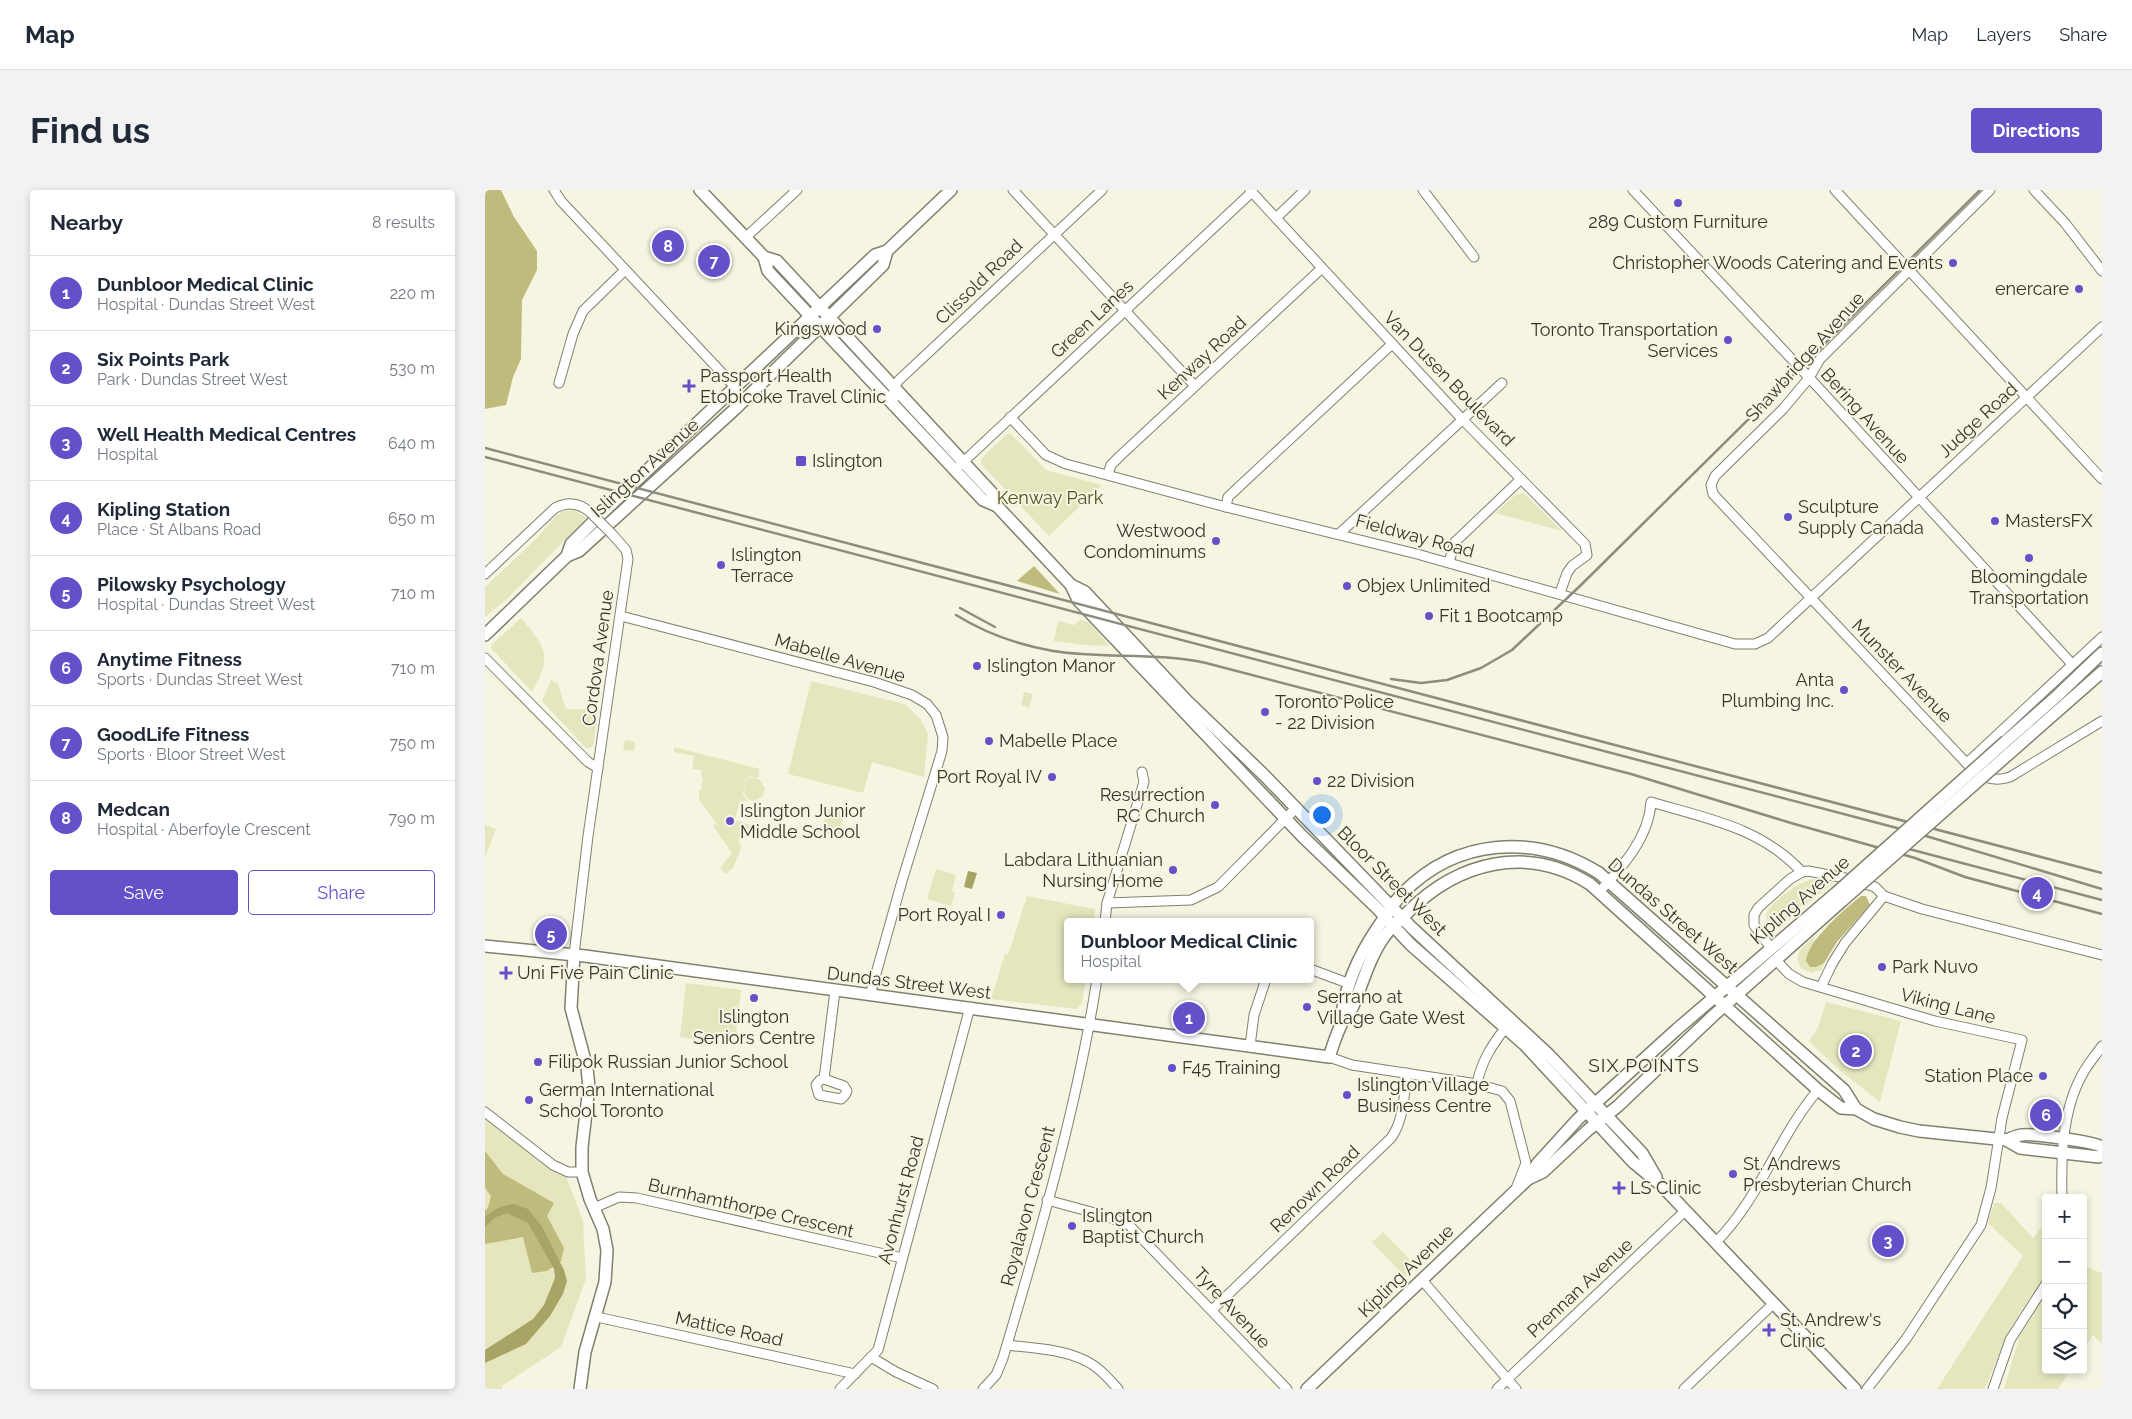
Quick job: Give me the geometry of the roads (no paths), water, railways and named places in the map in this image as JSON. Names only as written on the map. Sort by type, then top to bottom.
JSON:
[{"type":"main road","name":"Bloor Street West","points":[[700,190],[764,257],[777,261],[829,316],[993,493],[997,506]]},
{"type":"main road","name":"Islington Avenue","points":[[567,556],[571,544],[602,513],[875,255],[887,251],[951,190]]},
{"type":"main road","name":"Islington Avenue","points":[[485,634],[567,556],[579,551],[733,410],[883,265],[887,251]]},
{"type":"main road","name":"Bloor Street West","points":[[764,257],[768,271],[893,406],[983,500],[997,506],[1071,585],[1078,600],[1285,818],[1427,960],[1506,1027],[1591,1107]]},
{"type":"main road","points":[[767,356],[777,368]]},
{"type":"main road","name":"Bloor Street West","points":[[1071,585],[1085,592],[1187,701],[1254,765],[1295,809],[1403,917],[1531,1037],[1602,1119],[1633,1162],[1661,1185],[1855,1389]]},
{"type":"main road","name":"Kipling Avenue","points":[[2009,746],[2102,653]]},
{"type":"main road","name":"Kipling Avenue","points":[[1307,1389],[1528,1179],[1538,1163],[1591,1107],[1771,948],[1839,896],[2009,746],[2102,672]]},
{"type":"main road","name":"Dundas Street West","points":[[485,946],[574,955],[835,991],[970,1007],[1090,1026],[1329,1057],[1341,1024],[1343,1004],[1364,948],[1401,894],[1429,872],[1462,855],[1493,848],[1526,847],[1550,851],[1585,864],[1609,881],[1844,1090],[1856,1109]]},
{"type":"main road","name":"Dundas Street West","points":[[1341,1024],[1353,1008],[1376,949],[1385,935],[1421,900],[1447,880],[1468,871],[1500,864],[1520,863],[1558,868],[1581,879],[1599,892],[1818,1090],[1841,1108],[1856,1109],[1874,1119],[1919,1131],[2002,1140],[2020,1148],[2099,1157],[2102,1155]]},
{"type":"main road","name":"Kipling Avenue","points":[[1528,1179],[1543,1172],[1602,1119],[1776,960],[1839,896]]},
{"type":"main road","points":[[574,955],[571,1008],[587,1068],[589,1087],[582,1172],[603,1229],[607,1250],[605,1282],[597,1317],[585,1352],[580,1389]]},
{"type":"main road","name":"Dundas Street West","points":[[2002,1140],[2022,1134],[2099,1144],[2102,1147]]},
{"type":"street","points":[[554,190],[561,201],[736,388],[733,410]]},
{"type":"street","points":[[745,238],[797,190]]},
{"type":"street","points":[[1013,190],[1195,386]]},
{"type":"street","name":"Clissold Road","points":[[894,387],[1053,234],[1102,190]]},
{"type":"street","points":[[1276,218],[1305,190]]},
{"type":"street","points":[[1423,190],[1474,258]]},
{"type":"street","name":"Bering Avenue","points":[[1633,190],[2072,664]]},
{"type":"street","points":[[1835,190],[2025,398],[2102,479]]},
{"type":"street","name":"Shawbridge Avenue","points":[[1711,485],[1715,476],[1783,409],[1809,378],[1820,359],[1990,190]]},
{"type":"street","points":[[2034,190],[2065,223],[2102,271]]},
{"type":"street","name":"Van Dusen Boulevard","points":[[1251,191],[1462,419],[1587,547],[1585,558],[1572,566],[1567,573],[1560,593]]},
{"type":"street","name":"Green Lanes","points":[[955,470],[1251,191]]},
{"type":"street","name":"Kenway Road","points":[[1108,474],[1115,460],[1322,268]]},
{"type":"street","points":[[559,383],[573,334],[583,311],[625,270]]},
{"type":"street","name":"Judge Road","points":[[1810,598],[2102,327]]},
{"type":"street","points":[[1226,507],[1227,497],[1392,344]]},
{"type":"street","points":[[1340,533],[1502,383]]},
{"type":"street","points":[[893,406],[894,387]]},
{"type":"street","name":"Fieldway Road","points":[[1011,417],[1040,449],[1052,458],[1079,468],[1108,474],[1226,507],[1340,533],[1449,562],[1735,644],[1755,644],[1768,638],[1810,598]]},
{"type":"street","points":[[1449,562],[1455,542],[1521,478]]},
{"type":"street","name":"Munster Avenue","points":[[1711,485],[1713,494],[1975,772],[1986,778],[1998,780],[2010,778],[2102,721]]},
{"type":"street","name":"Cordova Avenue","points":[[485,574],[555,508],[570,503],[580,505],[591,512],[626,550],[628,559],[621,616],[588,836],[574,955]]},
{"type":"street","name":"Mabelle Avenue","points":[[621,616],[874,682],[919,699],[934,713],[941,730],[942,751],[870,994]]},
{"type":"street","points":[[1967,763],[2102,636]]},
{"type":"street","points":[[485,658],[588,762],[598,768]]},
{"type":"street","points":[[1105,918],[1107,903],[1144,782],[1142,772]]},
{"type":"street","points":[[1599,892],[1629,858],[1649,816],[1651,802],[1729,824],[1749,832],[1772,845],[1802,872],[1823,873],[1845,878],[1875,887],[1884,896],[1922,909],[2102,955]]},
{"type":"street","points":[[1107,903],[1191,900],[1206,894],[1218,886],[1295,809]]},
{"type":"street","points":[[1771,948],[1754,925],[1754,914],[1776,892],[1802,872]]},
{"type":"street","points":[[1821,987],[1845,943],[1884,896]]},
{"type":"street","name":"Viking Lane","points":[[1776,960],[1796,979],[1935,1021],[2022,1040],[2002,1140]]},
{"type":"street","points":[[1314,970],[1350,984]]},
{"type":"street","name":"Royalavon Crescent","points":[[983,1389],[996,1375],[1007,1345],[1047,1200],[1090,1026],[1096,983]]},
{"type":"street","points":[[1250,1046],[1254,1015],[1265,983]]},
{"type":"street","points":[[824,1079],[835,991]]},
{"type":"street","name":"Avonhurst Road","points":[[840,1389],[878,1350],[970,1007]]},
{"type":"street","points":[[1477,1084],[1479,1073],[1489,1051],[1506,1027]]},
{"type":"street","points":[[2062,1194],[2061,1153],[2076,1087],[2082,1074],[2102,1046]]},
{"type":"street","name":"Dundas Street West","points":[[1329,1057],[1352,1064],[1477,1084],[1502,1091],[1508,1097],[1512,1106],[1526,1163],[1521,1180],[1510,1196]]},
{"type":"street","name":"Renown Road","points":[[1212,1310],[1391,1138],[1398,1128],[1401,1119],[1407,1073]]},
{"type":"street","points":[[1716,1242],[1744,1210],[1799,1114],[1818,1090]]},
{"type":"street","points":[[485,1112],[553,1165],[568,1172],[582,1172]]},
{"type":"street","points":[[1867,1389],[1906,1339],[1981,1225],[2002,1140]]},
{"type":"street","name":"Burnhamthorpe Crescent","points":[[594,1208],[619,1197],[637,1198],[902,1258]]},
{"type":"street","name":"Tyre Avenue","points":[[1047,1200],[1105,1216],[1129,1225],[1287,1389]]},
{"type":"street","name":"Prennan Avenue","points":[[1497,1389],[1685,1211]]},
{"type":"street","points":[[1422,1280],[1516,1389]]},
{"type":"street","points":[[1993,1389],[2010,1340],[2042,1290]]},
{"type":"street","points":[[1684,1389],[1774,1303]]},
{"type":"street","name":"Mattice Road","points":[[597,1317],[855,1374]]},
{"type":"street","points":[[1007,1345],[1055,1352],[1085,1360],[1100,1371],[1118,1389]]},
{"type":"street","points":[[871,1357],[896,1372],[933,1389]]},
{"type":"railway","points":[[1391,679],[1421,683],[1447,680],[1481,668],[1512,650],[1581,585],[1980,190]]},
{"type":"railway","points":[[485,448],[2102,873]]},
{"type":"railway","points":[[485,457],[1916,833],[2102,889]]},
{"type":"railway","points":[[960,608],[995,627]]},
{"type":"railway","points":[[956,615],[1003,638],[1053,651],[1091,655],[1149,656],[1206,663],[1631,774],[1791,823],[1915,858],[1965,877],[2102,914]]},
{"type":"railway","points":[[1909,849],[2102,900]]},
{"type":"place","name":"289 Custom Furniture","points":[[1678,203]]},
{"type":"place","name":"Medcan","points":[[668,246]]},
{"type":"place","name":"GoodLife Fitness","points":[[714,261]]},
{"type":"place","name":"Christopher Woods Catering and Events","points":[[1953,263]]},
{"type":"place","name":"enercare","points":[[2079,289]]},
{"type":"place","name":"Kingswood","points":[[877,329]]},
{"type":"place","name":"Toronto Transportation Services","points":[[1728,340]]},
{"type":"place","name":"Passport Health Etobicoke Travel Clinic","points":[[689,386]]},
{"type":"place","name":"Islington","points":[[801,461]]},
{"type":"place","name":"Sculpture Supply Canada","points":[[1788,517]]},
{"type":"place","name":"MastersFX","points":[[1995,521]]},
{"type":"place","name":"Westwood Condominums","points":[[1216,541]]},
{"type":"place","name":"Bloomingdale Transportation","points":[[2029,558]]},
{"type":"place","name":"Islington Terrace","points":[[721,565]]},
{"type":"place","name":"Objex Unlimited","points":[[1347,586]]},
{"type":"place","name":"Fit 1 Bootcamp","points":[[1429,616]]},
{"type":"place","name":"Islington Manor","points":[[977,666]]},
{"type":"place","name":"Anta Plumbing Inc.","points":[[1844,690]]},
{"type":"place","name":"Toronto Police - 22 Division","points":[[1265,712]]},
{"type":"place","name":"Mabelle Place","points":[[989,741]]},
{"type":"place","name":"Port Royal IV","points":[[1052,777]]},
{"type":"place","name":"22 Division","points":[[1317,781]]},
{"type":"place","name":"Resurrection RC Church","points":[[1215,805]]},
{"type":"place","name":"Islington Junior Middle School","points":[[730,821]]},
{"type":"place","name":"Labdara Lithuanian Nursing Home","points":[[1173,870]]},
{"type":"place","name":"Kipling Station","points":[[2037,893]]},
{"type":"place","name":"Port Royal I","points":[[1001,915]]},
{"type":"place","name":"Pilowsky Psychology","points":[[551,934]]},
{"type":"place","name":"Park Nuvo","points":[[1882,967]]},
{"type":"place","name":"Uni Five Pain Clinic","points":[[506,973]]},
{"type":"place","name":"Islington Seniors Centre","points":[[754,998]]},
{"type":"place","name":"Serrano at Village Gate West","points":[[1307,1007]]},
{"type":"place","name":"Dunbloor Medical Clinic","points":[[1189,1018]]},
{"type":"place","name":"Six Points Park","points":[[1856,1051]]},
{"type":"place","name":"Filipok Russian Junior School","points":[[538,1062]]},
{"type":"place","name":"F45 Training","points":[[1172,1068]]},
{"type":"place","name":"Station Place","points":[[2043,1076]]},
{"type":"place","name":"Islington Village Business Centre","points":[[1347,1095]]},
{"type":"place","name":"German International School Toronto","points":[[529,1100]]},
{"type":"place","name":"Anytime Fitness","points":[[2046,1115]]},
{"type":"place","name":"St. Andrews Presbyterian Church","points":[[1733,1174]]},
{"type":"place","name":"LS Clinic","points":[[1619,1188]]},
{"type":"place","name":"Islington Baptist Church","points":[[1072,1226]]},
{"type":"place","name":"Well Health Medical Centres","points":[[1888,1241]]},
{"type":"place","name":"St. Andrew's Clinic","points":[[1769,1330]]},
{"type":"district","name":"SIX POINTS","points":[[1644,1065]]},
{"type":"park label","name":"Kenway Park","points":[[1050,498]]}]
